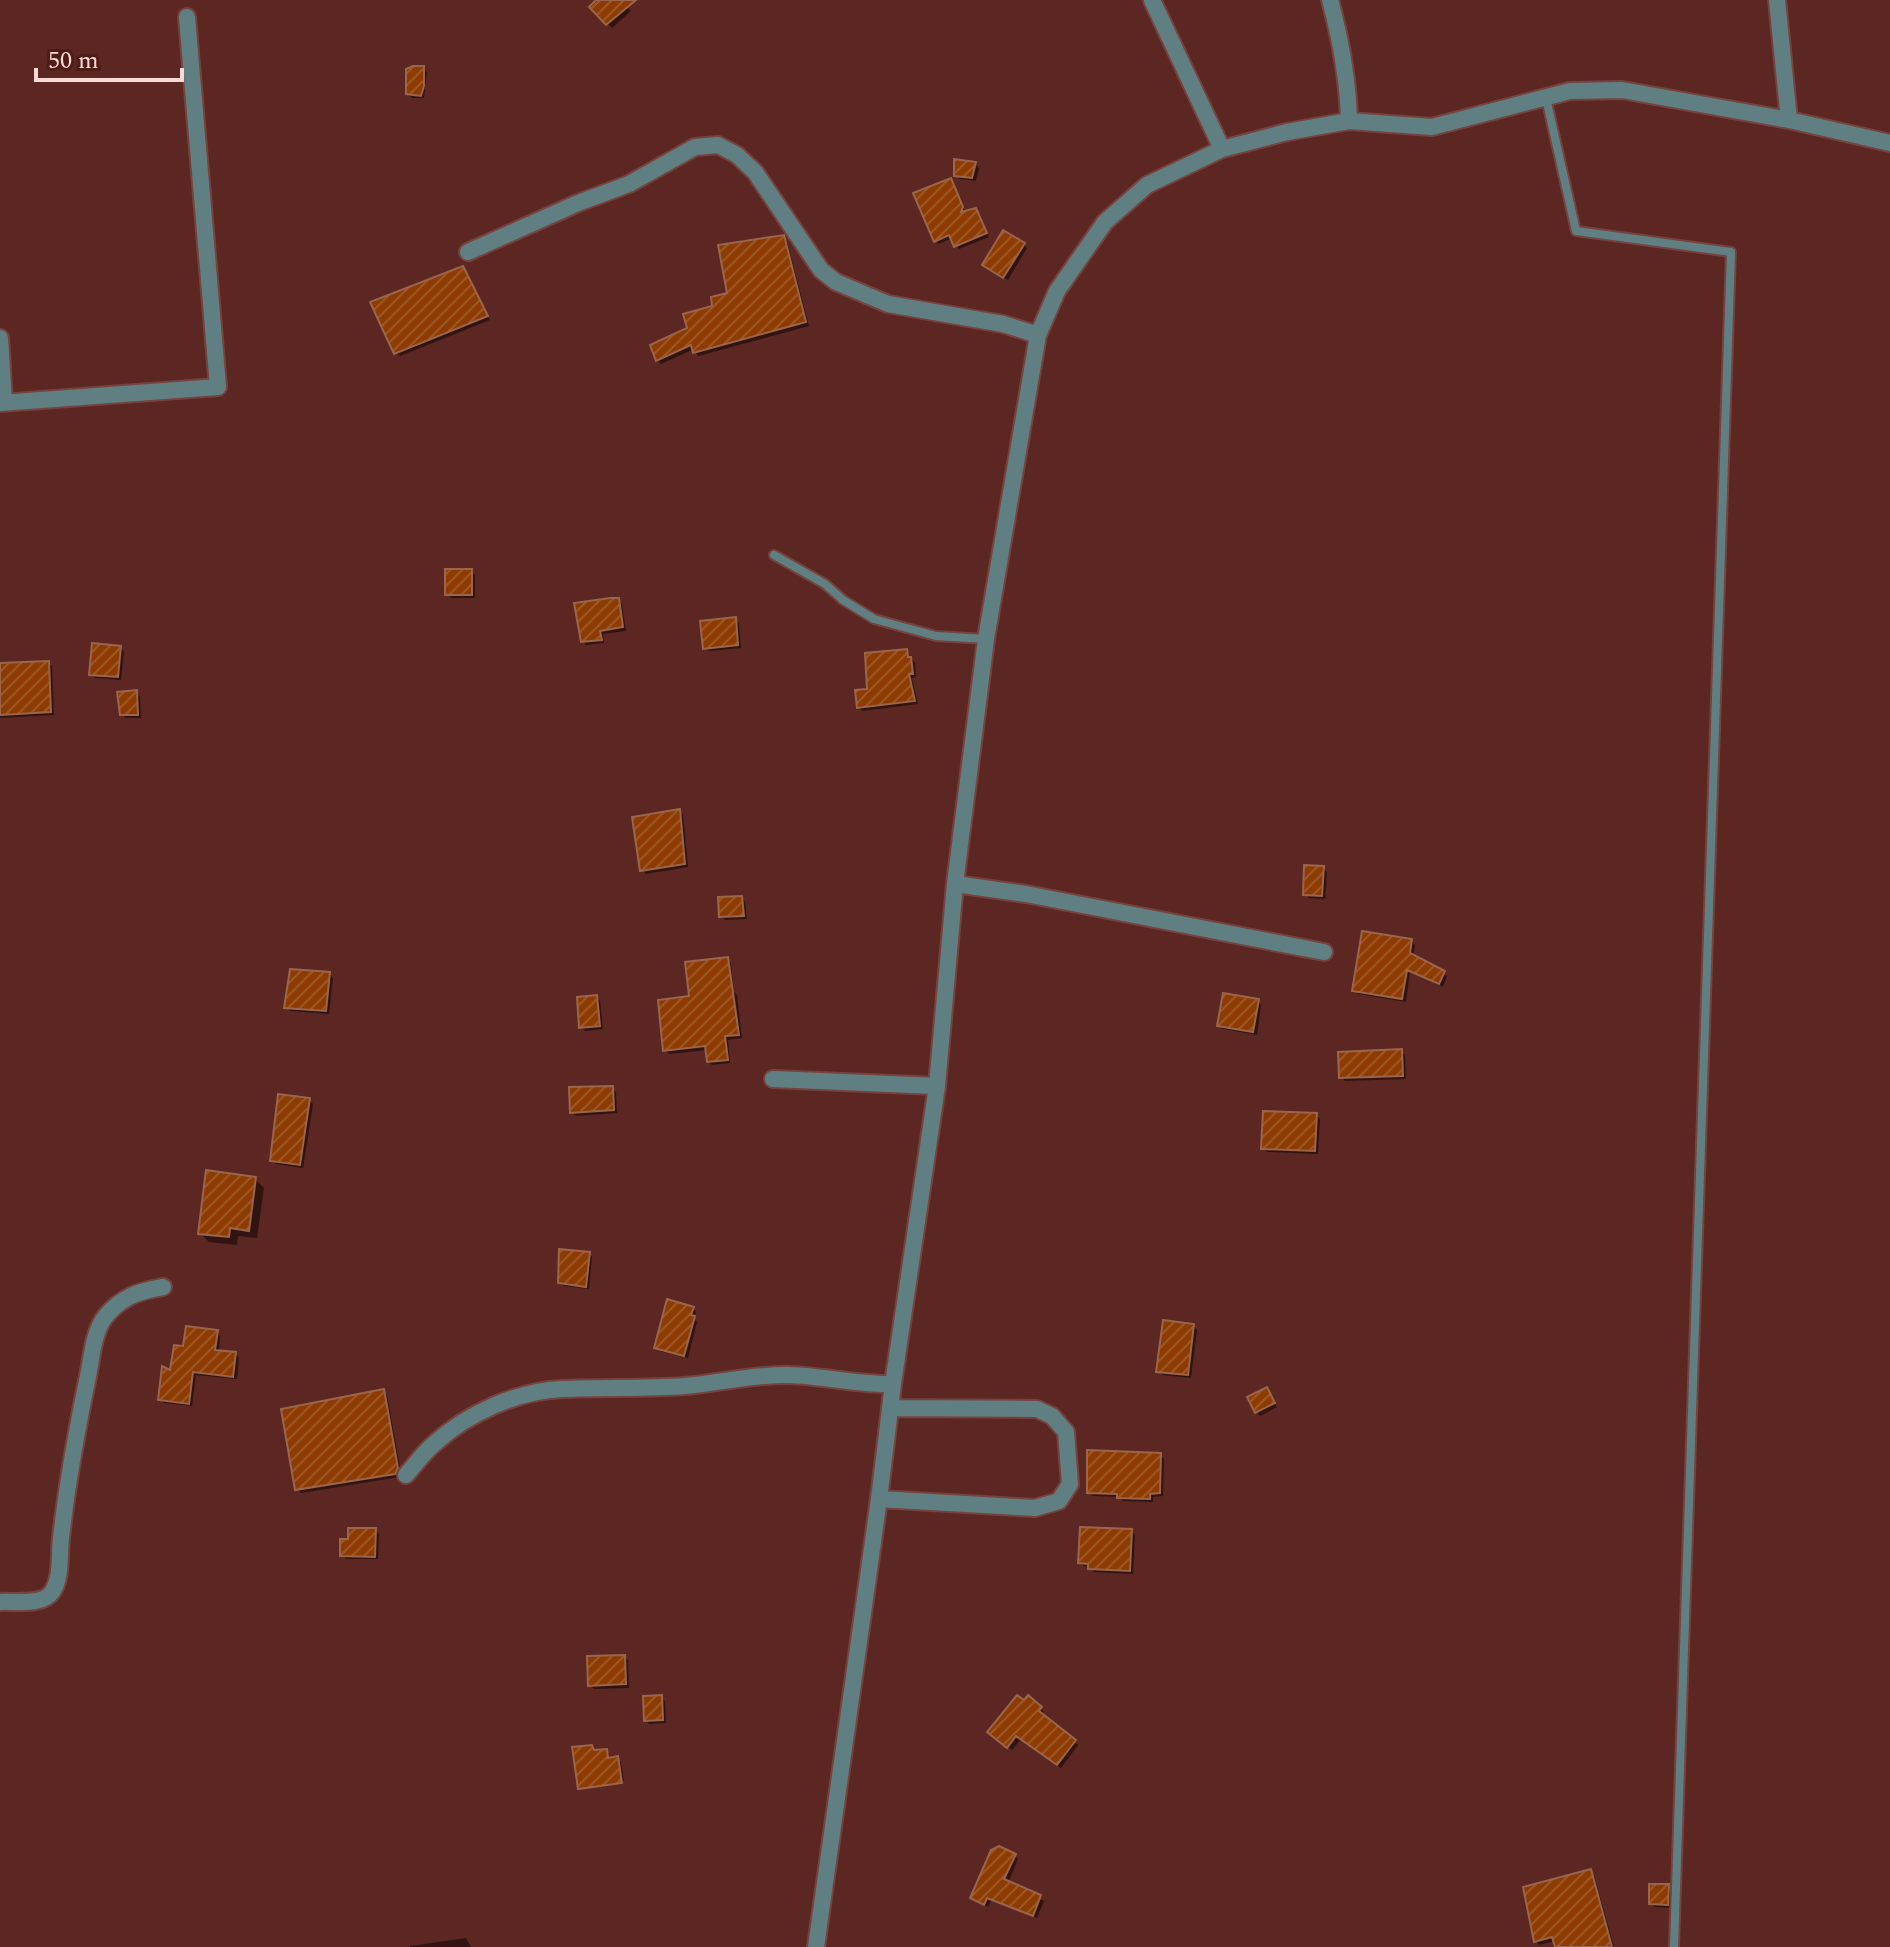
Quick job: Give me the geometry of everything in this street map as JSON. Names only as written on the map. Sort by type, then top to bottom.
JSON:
[{"type":"street","points":[[1152,0],[1222,149]]},
{"type":"street","points":[[1330,0],[1349,88],[1349,121]]},
{"type":"street","points":[[1777,0],[1789,120]]},
{"type":"street","points":[[0,338],[2,402],[218,387],[187,17]]},
{"type":"street","points":[[816,1947],[937,1086],[955,884],[986,639],[1038,335],[1057,291],[1105,222],[1147,185],[1222,149],[1287,132],[1349,121],[1432,127],[1570,91],[1622,90],[1789,120],[1890,143]]},
{"type":"street","points":[[468,252],[629,184],[695,147],[718,145],[737,155],[755,172],[821,270],[836,282],[888,304],[1003,324],[1038,335]]},
{"type":"street","points":[[955,884],[1015,892],[1324,952]]},
{"type":"street","points":[[773,1079],[937,1086]]},
{"type":"street","points":[[0,1602],[34,1601],[52,1592],[57,1580],[81,1409],[97,1334],[105,1318],[137,1291],[163,1287]]},
{"type":"street","points":[[406,1475],[433,1444],[459,1424],[491,1407],[548,1391],[687,1386],[752,1376],[789,1375],[871,1385],[893,1384]]},
{"type":"street","points":[[879,1499],[1035,1508],[1059,1501],[1070,1484],[1066,1432],[1052,1416],[1037,1409],[890,1408]]},
{"type":"lane","points":[[1546,98],[1576,231],[1731,252],[1674,1947]]},
{"type":"lane","points":[[774,555],[825,584],[843,600],[874,619],[936,636],[986,639]]},
{"type":"building","points":[[596,0],[636,0],[606,25],[589,7]]},
{"type":"building","points":[[424,66],[421,96],[406,94],[406,69]]},
{"type":"building","points":[[954,159],[976,162],[972,178],[954,176]]},
{"type":"building","points":[[951,178],[963,207],[961,212],[976,208],[987,233],[954,247],[949,235],[934,242],[913,193]]},
{"type":"building","points":[[1003,230],[1025,243],[1003,278],[982,265]]},
{"type":"building","points":[[784,235],[806,322],[693,353],[691,345],[656,361],[650,345],[687,328],[683,314],[712,306],[711,297],[727,293],[718,245]]},
{"type":"building","points":[[463,266],[488,316],[394,354],[370,302]]},
{"type":"building","points":[[445,569],[472,569],[472,595],[445,595]]},
{"type":"building","points":[[619,598],[623,627],[600,631],[602,640],[581,642],[574,603]]},
{"type":"building","points":[[736,617],[738,645],[703,649],[700,621]]},
{"type":"building","points":[[92,643],[121,646],[118,677],[89,675]]},
{"type":"building","points":[[907,649],[908,657],[911,657],[913,674],[909,674],[915,701],[857,708],[855,690],[867,689],[865,653]]},
{"type":"building","points":[[49,661],[51,712],[0,715],[0,663]]},
{"type":"building","points":[[137,690],[138,715],[120,715],[117,692]]},
{"type":"building","points":[[680,809],[685,864],[640,871],[632,817]]},
{"type":"building","points":[[1304,865],[1324,866],[1322,896],[1303,895]]},
{"type":"building","points":[[742,896],[744,916],[719,917],[718,897]]},
{"type":"building","points":[[1362,931],[1412,939],[1410,953],[1445,971],[1439,984],[1407,970],[1402,999],[1352,991]]},
{"type":"building","points":[[728,957],[739,1035],[725,1036],[728,1060],[707,1062],[705,1046],[663,1051],[658,1000],[689,996],[685,962]]},
{"type":"building","points":[[290,969],[330,972],[326,1011],[284,1008]]},
{"type":"building","points":[[1223,993],[1259,999],[1253,1032],[1217,1026]]},
{"type":"building","points":[[597,995],[600,1026],[579,1028],[577,997]]},
{"type":"building","points":[[1402,1049],[1403,1076],[1339,1078],[1338,1052]]},
{"type":"building","points":[[613,1086],[614,1110],[570,1113],[569,1087]]},
{"type":"building","points":[[278,1094],[310,1098],[300,1165],[270,1161]]},
{"type":"building","points":[[1263,1111],[1317,1113],[1315,1151],[1261,1149]]},
{"type":"building","points":[[206,1170],[256,1177],[249,1231],[230,1228],[229,1237],[198,1234]]},
{"type":"building","points":[[559,1249],[590,1252],[586,1287],[558,1283]]},
{"type":"building","points":[[667,1299],[694,1307],[691,1315],[695,1316],[684,1356],[654,1348]]},
{"type":"building","points":[[1163,1320],[1194,1324],[1188,1375],[1156,1372]]},
{"type":"building","points":[[186,1326],[218,1330],[215,1350],[236,1352],[233,1377],[193,1372],[189,1404],[158,1400],[162,1366],[170,1370],[174,1345],[183,1346]]},
{"type":"building","points":[[1267,1387],[1275,1403],[1255,1413],[1247,1397]]},
{"type":"building","points":[[384,1389],[398,1468],[395,1474],[295,1490],[281,1409]]},
{"type":"building","points":[[1087,1450],[1161,1453],[1160,1493],[1150,1494],[1150,1499],[1087,1493]]},
{"type":"building","points":[[1080,1527],[1132,1529],[1130,1571],[1088,1569],[1088,1564],[1078,1563]]},
{"type":"building","points":[[348,1528],[376,1528],[375,1557],[340,1556],[340,1539],[348,1539]]},
{"type":"building","points":[[625,1655],[626,1684],[588,1686],[587,1656]]},
{"type":"building","points":[[662,1695],[663,1720],[644,1721],[643,1696]]},
{"type":"building","points":[[1017,1695],[1024,1700],[1028,1695],[1042,1707],[1039,1711],[1076,1740],[1057,1765],[1016,1736],[1007,1748],[987,1732]]},
{"type":"building","points":[[592,1745],[594,1750],[607,1749],[608,1758],[618,1756],[622,1783],[578,1789],[572,1747]]},
{"type":"building","points":[[999,1846],[1016,1854],[1004,1879],[1041,1895],[1033,1916],[987,1898],[984,1905],[970,1898],[991,1850]]},
{"type":"building","points":[[1591,1869],[1612,1947],[1555,1947],[1552,1937],[1534,1942],[1523,1887]]},
{"type":"building","points":[[1649,1884],[1669,1884],[1668,1905],[1649,1904]]}]
